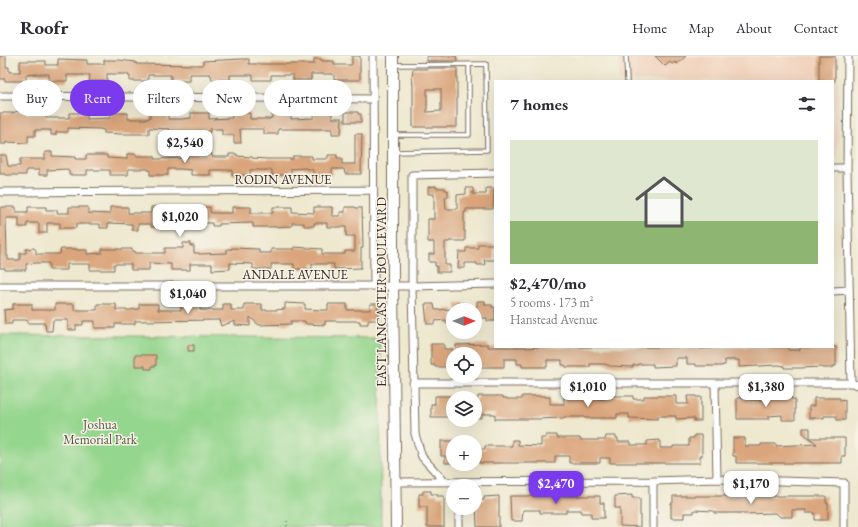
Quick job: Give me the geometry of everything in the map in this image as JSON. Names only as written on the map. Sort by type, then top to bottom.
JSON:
[{"type":"main road","name":"EAST LANCASTER BOULEVARD","points":[[393,60],[393,286],[396,527]]},
{"type":"street","name":"EAST LANCASTER BOULEVARD","points":[[373,56],[374,286]]},
{"type":"street","points":[[413,383],[854,384],[849,290],[847,168],[848,56]]},
{"type":"street","points":[[0,96],[373,99]]},
{"type":"street","points":[[834,168],[847,168]]},
{"type":"street","points":[[445,482],[422,457],[415,434],[413,383],[412,174],[494,173]]},
{"type":"street","name":"RODIN AVENUE","points":[[0,192],[373,190]]},
{"type":"street","name":"ANDALE AVENUE","points":[[0,286],[412,286],[494,284]]},
{"type":"street","points":[[834,291],[849,290]]},
{"type":"street","points":[[716,383],[717,479]]},
{"type":"street","points":[[482,483],[538,480],[653,481],[717,479],[844,483],[844,527]]},
{"type":"street","points":[[653,481],[653,527]]},
{"type":"street","points":[[396,482],[445,482]]},
{"type":"street","points":[[459,515],[459,527]]},
{"type":"lane","points":[[626,56],[626,80]]},
{"type":"lane","points":[[393,60],[469,65],[486,64],[487,150],[393,152]]},
{"type":"lane","points":[[393,135],[469,135],[469,65]]},
{"type":"path","points":[[287,521],[287,527]]},
{"type":"shaded area","points":[[619,56],[838,56],[838,158],[834,158],[834,80],[619,80]]},
{"type":"green space","name":"Joshua Memorial Park","points":[[0,335],[380,338],[381,527],[0,527]]},
{"type":"building","points":[[0,56],[6,56],[6,67],[9,67],[9,72],[20,72],[20,61],[46,61],[46,65],[58,65],[58,59],[87,60],[87,64],[104,64],[104,60],[118,60],[136,62],[136,64],[203,65],[203,61],[242,59],[249,59],[249,64],[314,64],[314,59],[321,59],[322,61],[334,61],[334,65],[350,65],[352,64],[352,56],[360,56],[360,80],[334,80],[334,75],[332,74],[311,74],[311,80],[293,80],[293,75],[271,75],[271,80],[253,80],[253,75],[230,75],[230,80],[212,80],[210,74],[189,74],[189,80],[171,80],[171,75],[148,75],[148,80],[130,81],[130,76],[128,76],[128,74],[107,74],[107,80],[89,80],[90,75],[67,75],[67,81],[49,80],[49,74],[26,75],[26,80],[5,81],[5,79],[0,79]]},
{"type":"building","points":[[427,56],[456,56],[457,61],[427,61]]},
{"type":"building","points":[[655,56],[686,56],[677,64],[675,62],[672,64],[670,62],[665,66]]},
{"type":"building","points":[[819,56],[835,56],[835,81],[819,80]]},
{"type":"building","points":[[457,68],[457,127],[413,127],[413,69]],"holes":[[[427,89],[441,89],[441,111],[427,112]]]},
{"type":"building","points":[[352,112],[358,112],[358,114],[361,114],[361,122],[345,122],[345,116],[352,116]]},
{"type":"building","points":[[0,113],[12,113],[12,116],[69,118],[70,113],[70,116],[87,116],[87,119],[125,116],[125,113],[128,113],[128,119],[148,119],[150,116],[168,116],[168,119],[181,119],[191,118],[191,116],[194,116],[194,113],[202,113],[202,116],[209,116],[209,119],[232,118],[232,116],[250,116],[250,119],[270,119],[272,116],[291,116],[291,119],[314,118],[314,116],[332,116],[332,118],[342,118],[341,134],[332,134],[332,129],[278,129],[278,134],[264,134],[264,129],[240,129],[241,143],[234,143],[234,135],[222,135],[222,129],[210,129],[210,132],[191,132],[191,134],[181,134],[181,132],[170,132],[170,129],[149,128],[149,134],[122,134],[104,133],[104,130],[100,129],[68,128],[68,132],[56,132],[56,135],[51,135],[51,130],[35,130],[35,136],[28,136],[28,143],[6,142],[6,144],[0,144]]},
{"type":"building","points":[[355,134],[362,134],[361,174],[345,174],[344,169],[332,169],[332,175],[313,175],[313,170],[305,168],[291,169],[291,175],[272,175],[272,170],[250,170],[250,175],[232,175],[232,170],[210,170],[210,175],[191,175],[191,170],[181,169],[168,169],[168,175],[150,175],[150,170],[148,169],[128,169],[128,175],[110,175],[110,170],[87,170],[87,175],[69,175],[69,170],[67,169],[47,170],[47,175],[39,175],[39,170],[26,170],[26,175],[0,174],[0,155],[6,155],[8,166],[20,166],[20,159],[45,159],[45,152],[52,152],[52,156],[75,157],[75,159],[86,159],[86,155],[107,155],[107,158],[127,159],[127,154],[136,154],[136,156],[155,156],[155,159],[188,158],[188,153],[212,154],[212,157],[229,157],[229,154],[237,154],[237,156],[267,159],[293,159],[293,156],[312,156],[312,159],[326,159],[328,158],[328,155],[337,155],[337,158],[342,158],[342,164],[355,164]]},
{"type":"building","points":[[436,186],[436,188],[445,188],[445,190],[448,190],[448,197],[445,197],[446,209],[457,209],[457,195],[466,194],[466,188],[473,188],[473,194],[486,194],[486,188],[494,188],[493,209],[466,209],[466,212],[464,212],[465,241],[445,242],[445,265],[450,265],[450,272],[437,272],[435,262],[429,262],[429,254],[434,254],[434,242],[428,242],[428,219],[434,219],[434,194],[428,194],[428,187]]},
{"type":"building","points":[[16,207],[16,212],[28,212],[28,207],[46,207],[46,210],[57,210],[57,213],[69,213],[69,207],[88,207],[88,213],[110,214],[110,207],[128,207],[128,213],[151,213],[151,207],[169,207],[169,213],[192,214],[192,207],[210,207],[210,212],[212,213],[232,213],[232,207],[251,207],[251,213],[273,213],[273,207],[292,207],[292,212],[314,213],[314,207],[332,207],[332,216],[340,216],[340,212],[345,212],[345,207],[362,208],[363,248],[361,248],[361,268],[334,269],[334,264],[312,264],[312,269],[294,269],[294,264],[271,264],[271,269],[253,269],[253,264],[230,263],[230,269],[212,270],[212,264],[190,264],[190,270],[171,270],[171,264],[149,263],[149,270],[131,270],[131,264],[114,264],[114,270],[90,270],[90,264],[67,264],[67,270],[49,270],[49,263],[36,263],[26,264],[26,270],[5,270],[5,268],[0,268],[0,208]],"holes":[[[6,218],[19,218],[19,227],[27,227],[27,223],[39,223],[39,233],[47,233],[47,223],[60,223],[60,228],[76,228],[76,224],[100,224],[100,228],[108,228],[108,223],[132,224],[132,230],[138,230],[138,224],[151,224],[151,227],[177,228],[190,227],[190,223],[212,223],[212,226],[219,226],[219,224],[253,223],[253,227],[292,226],[292,223],[304,223],[304,226],[314,226],[314,223],[327,223],[327,227],[346,227],[346,236],[355,236],[355,251],[345,251],[345,254],[322,254],[322,249],[294,247],[294,249],[271,249],[271,253],[259,253],[259,249],[232,248],[227,249],[227,253],[199,254],[194,253],[194,246],[191,246],[191,243],[183,243],[183,248],[165,248],[165,253],[135,253],[132,249],[102,249],[102,253],[87,254],[87,250],[61,249],[60,254],[36,254],[36,250],[34,248],[26,249],[26,253],[20,253],[20,260],[8,260]]]},
{"type":"building","points":[[478,244],[494,244],[494,260],[484,260],[485,265],[465,263],[465,268],[458,268],[459,252],[466,252],[466,248],[478,248]]},
{"type":"building","points":[[477,301],[485,301],[485,305],[492,305],[492,307],[494,307],[494,321],[487,321],[487,318],[482,318],[482,303],[477,303]]},
{"type":"building","points":[[285,303],[305,304],[305,309],[321,310],[328,310],[328,304],[347,304],[347,310],[370,310],[370,304],[378,304],[377,320],[368,320],[368,324],[360,324],[360,321],[325,321],[325,325],[307,324],[305,321],[291,321],[291,324],[259,325],[250,317],[250,326],[235,325],[235,321],[221,326],[219,320],[135,321],[135,324],[115,324],[115,328],[95,328],[95,321],[83,321],[83,325],[76,325],[76,330],[68,330],[68,320],[53,320],[52,331],[46,331],[45,323],[28,323],[28,321],[25,320],[12,320],[12,324],[5,324],[4,310],[13,309],[13,304],[32,304],[32,310],[55,310],[55,304],[74,304],[74,310],[97,310],[97,304],[116,304],[116,310],[129,310],[139,309],[139,304],[158,304],[158,310],[181,310],[181,304],[200,304],[200,310],[223,310],[223,304],[231,304],[231,310],[244,310],[244,304],[262,304],[262,310],[276,310],[285,309]]},
{"type":"building","points":[[425,304],[434,304],[435,310],[446,309],[446,320],[435,321],[435,324],[427,324]]},
{"type":"building","points":[[431,344],[444,344],[444,349],[446,349],[446,367],[435,367],[435,365],[431,365]]},
{"type":"building","points":[[488,344],[488,347],[494,348],[788,348],[788,350],[800,350],[800,348],[836,347],[836,366],[832,366],[832,368],[784,368],[784,366],[779,365],[739,367],[739,360],[725,360],[725,365],[722,366],[696,366],[696,364],[687,364],[687,358],[676,358],[676,366],[653,367],[653,364],[638,364],[633,365],[633,367],[590,364],[590,367],[566,367],[565,365],[562,365],[562,360],[547,360],[547,367],[522,367],[522,364],[517,364],[517,359],[504,359],[504,367],[482,367],[482,347],[456,347],[456,345]]},
{"type":"building","points":[[188,345],[194,345],[194,351],[188,351]]},
{"type":"building","points":[[135,355],[156,355],[156,366],[152,366],[152,369],[145,369],[145,366],[135,366]]},
{"type":"building","points":[[435,396],[446,396],[446,417],[431,417],[431,404],[435,404]]},
{"type":"building","points":[[482,396],[503,396],[503,398],[507,399],[522,399],[522,396],[545,396],[550,397],[550,404],[564,404],[564,396],[589,396],[589,399],[604,399],[604,397],[608,396],[633,396],[633,399],[644,399],[644,396],[676,396],[676,404],[688,404],[687,396],[701,397],[701,421],[694,421],[694,418],[676,419],[676,416],[658,416],[658,419],[629,418],[629,414],[617,414],[617,418],[564,417],[537,419],[495,419],[495,414],[482,414]]},
{"type":"building","points":[[742,396],[751,396],[751,400],[791,397],[791,399],[795,399],[795,420],[782,420],[782,415],[769,416],[769,419],[737,419],[737,398],[742,398]]},
{"type":"building","points":[[814,398],[840,398],[840,401],[845,400],[845,420],[837,420],[836,416],[809,418],[809,406],[814,406]]},
{"type":"building","points":[[803,428],[810,428],[810,438],[845,438],[845,456],[842,456],[842,463],[736,463],[736,456],[733,456],[733,438],[745,438],[745,446],[761,446],[761,444],[776,444],[776,446],[817,444],[803,433]]},
{"type":"building","points":[[546,435],[557,435],[557,438],[605,440],[606,436],[616,436],[616,438],[618,438],[618,442],[631,442],[631,445],[647,445],[647,441],[660,440],[660,448],[673,448],[673,446],[689,446],[689,438],[694,438],[694,435],[701,435],[702,456],[700,456],[700,463],[610,463],[610,458],[600,458],[600,463],[569,463],[569,456],[555,456],[555,463],[482,463],[482,449],[485,449],[485,446],[512,446],[512,440],[518,440],[518,445],[541,446],[541,438],[546,438]]},
{"type":"building","points":[[441,441],[446,441],[446,463],[445,456],[441,456]]},
{"type":"building","points":[[423,491],[431,491],[431,494],[444,496],[444,527],[427,527],[427,507],[419,507],[419,494],[423,494]]},
{"type":"building","points":[[632,495],[632,498],[640,498],[640,527],[620,526],[620,508],[615,508],[615,496]]},
{"type":"building","points":[[499,496],[499,527],[477,527],[477,515],[482,515],[482,500],[484,500],[484,497]]},
{"type":"building","points":[[510,496],[600,496],[600,503],[604,503],[604,518],[591,518],[591,513],[581,513],[581,510],[566,510],[566,513],[540,513],[540,510],[523,510],[522,521],[511,521]]},
{"type":"building","points":[[673,496],[826,496],[826,503],[828,503],[828,520],[815,520],[815,513],[806,513],[806,510],[792,510],[792,517],[780,517],[776,513],[714,513],[714,511],[694,510],[694,513],[684,513],[684,518],[671,518],[671,503],[673,503]]}]
